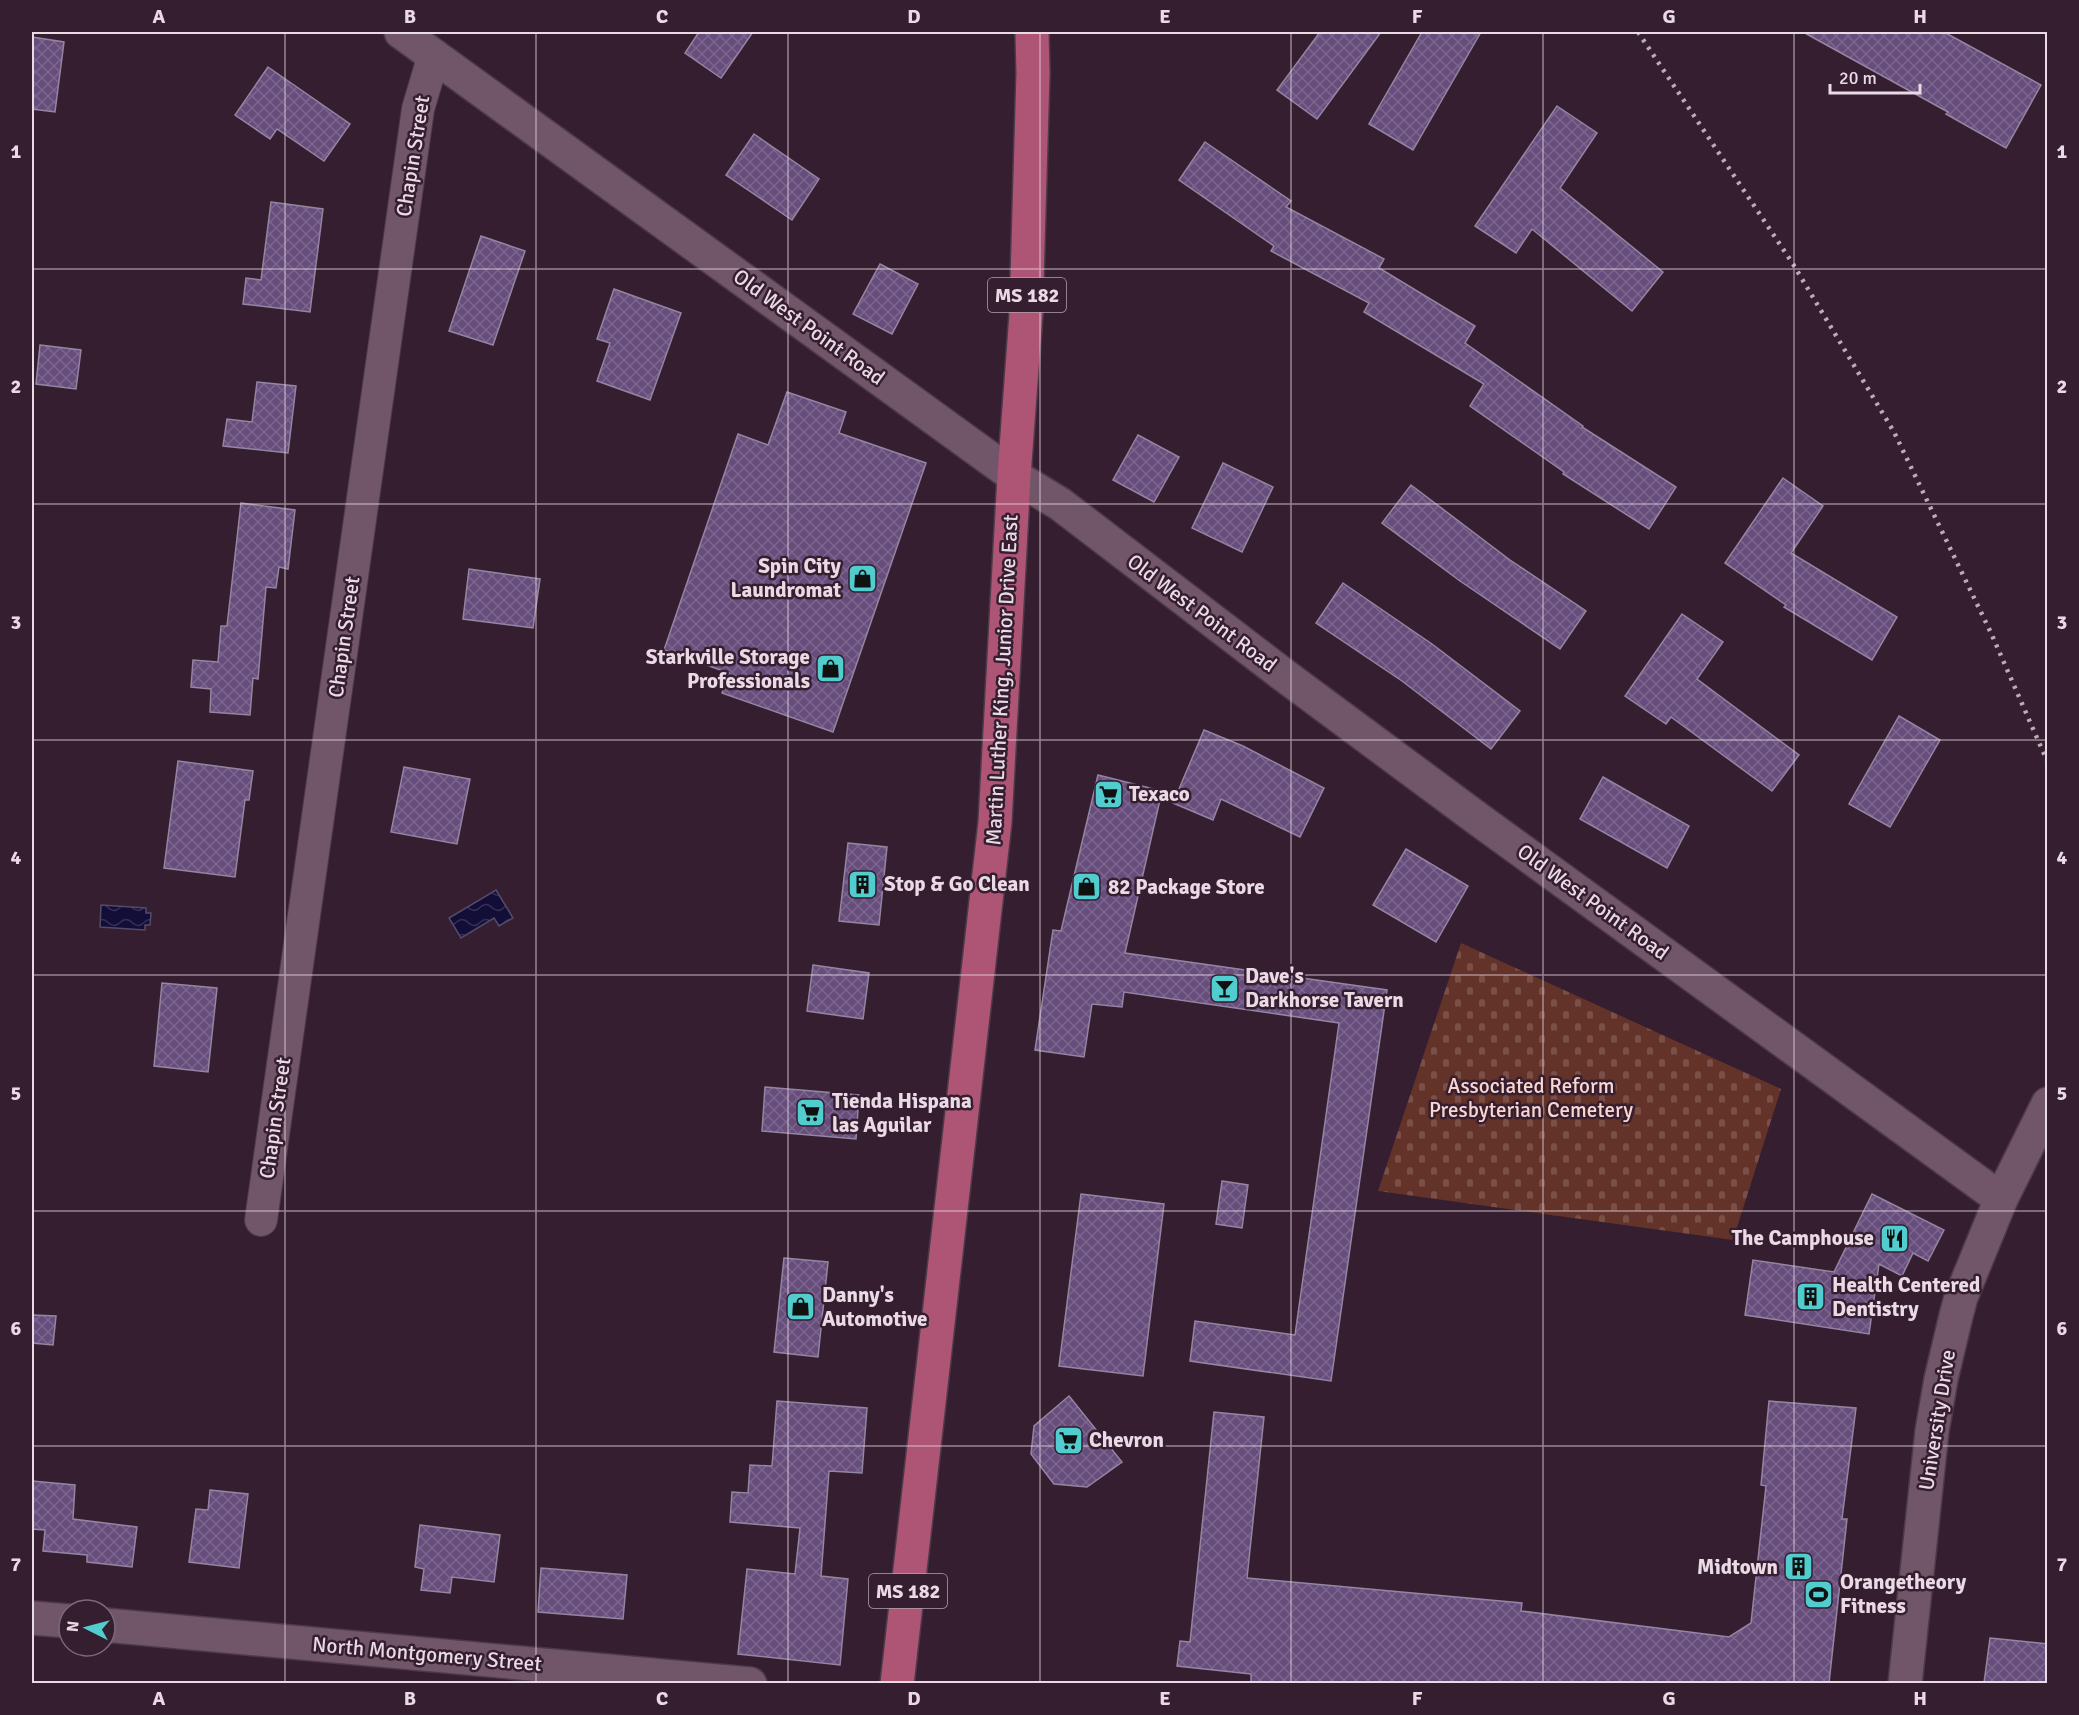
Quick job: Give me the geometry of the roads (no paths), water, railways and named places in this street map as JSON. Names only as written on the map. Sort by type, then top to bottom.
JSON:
[{"type":"main road","name":"Martin Luther King, Junior Drive East","points":[[897,1683],[995,822],[1014,476],[1026,314],[1033,73],[1032,32]]},
{"type":"street","name":"Old West Point Road","points":[[401,32],[1014,476],[1060,504],[1285,676],[2001,1199]]},
{"type":"street","name":"Chapin Street","points":[[261,1220],[418,109],[434,55]]},
{"type":"street","name":"University Drive","points":[[1905,1683],[1932,1431],[1941,1379],[1961,1297],[2001,1199],[2048,1104]]},
{"type":"street","points":[[32,1618],[57,1620]]},
{"type":"street","name":"North Montgomery Street","points":[[117,1626],[750,1683]]},
{"type":"water","points":[[496,890],[513,918],[499,926],[494,918],[461,938],[449,918]]},
{"type":"water","points":[[101,905],[146,908],[146,913],[151,913],[150,925],[145,925],[145,930],[100,927]]},
{"type":"railway","points":[[1638,32],[1793,264],[1894,432],[1991,633],[2048,763]]},
{"type":"place","name":"Spin City Laundromat","points":[[862,578]]},
{"type":"place","name":"Starkville Storage Professionals","points":[[831,669]]},
{"type":"place","name":"Texaco","points":[[1108,794]]},
{"type":"place","name":"Stop & Go Clean","points":[[863,884]]},
{"type":"place","name":"82 Package Store","points":[[1087,887]]},
{"type":"place","name":"Dave's Darkhorse Tavern","points":[[1224,988]]},
{"type":"place","name":"Tienda Hispana las Aguilar","points":[[811,1113]]},
{"type":"place","name":"The Camphouse","points":[[1895,1238]]},
{"type":"place","name":"Health Centered Dentistry","points":[[1811,1297]]},
{"type":"place","name":"Danny's Automotive","points":[[801,1307]]},
{"type":"place","name":"Chevron","points":[[1068,1440]]},
{"type":"place","name":"Midtown","points":[[1799,1567]]},
{"type":"place","name":"Orangetheory Fitness","points":[[1819,1594]]},
{"type":"park label","name":"Associated Reform Presbyterian Cemetery","points":[[1531,1098]]}]
